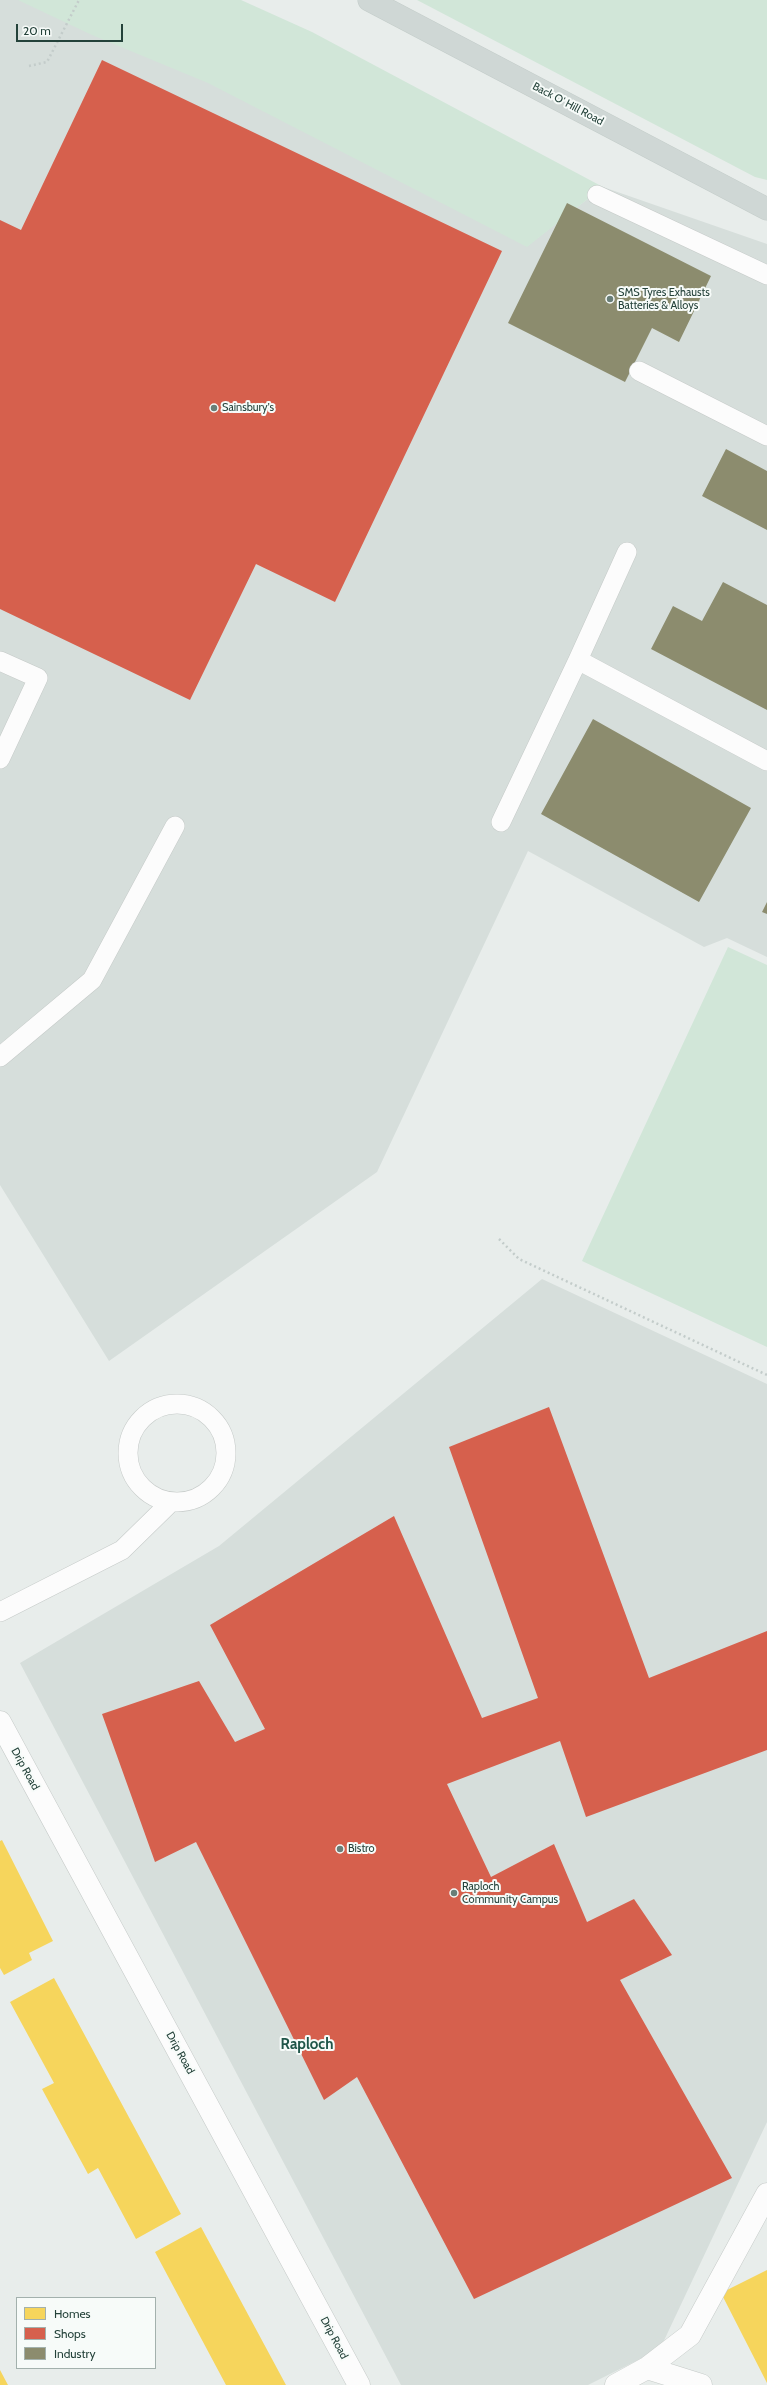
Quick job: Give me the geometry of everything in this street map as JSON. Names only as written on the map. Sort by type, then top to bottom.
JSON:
[{"type":"main road","name":"Back O' Hill Road","points":[[369,0],[767,209]]},
{"type":"street","name":"Drip Road","points":[[0,1722],[359,2385]]},
{"type":"street","points":[[616,2385],[647,2368],[690,2335],[767,2194]]},
{"type":"street","points":[[647,2368],[702,2385]]},
{"type":"lane","points":[[597,195],[767,276]]},
{"type":"lane","points":[[639,371],[767,436]]},
{"type":"lane","points":[[501,822],[578,660],[627,552]]},
{"type":"lane","points":[[578,660],[767,761]]},
{"type":"lane","points":[[0,661],[38,678],[0,759]]},
{"type":"lane","points":[[0,1057],[92,980],[175,826]]},
{"type":"lane","points":[[0,1612],[122,1550],[171,1502],[193,1499],[211,1488],[220,1476],[225,1462],[226,1447],[222,1433],[214,1420],[202,1410],[188,1404],[173,1404],[157,1407],[144,1416],[134,1428],[128,1443],[127,1460],[132,1475],[142,1488],[155,1497],[171,1502]]},
{"type":"path","points":[[29,66],[48,62],[78,0]]},
{"type":"path","points":[[499,1239],[519,1259],[767,1375]]},
{"type":"shaded area","points":[[0,0],[209,0],[527,246],[603,187],[767,244],[767,957],[727,938],[704,947],[528,851],[377,1172],[109,1361],[0,1185]]},
{"type":"shaded area","name":"Raploch Community Campus","points":[[542,1279],[767,1384],[767,2122],[660,2349],[588,2385],[401,2385],[20,1663],[219,1546]]},
{"type":"green space","points":[[18,0],[241,0],[312,32],[603,187],[527,247],[208,83],[92,35]]},
{"type":"green space","points":[[417,0],[767,0],[767,180],[755,177]]},
{"type":"green space","points":[[728,947],[767,965],[767,1347],[582,1261]]},
{"type":"building: Homes","points":[[2,1840],[53,1941],[29,1953],[32,1960],[4,1975],[0,1968],[0,1841]]},
{"type":"building: Homes","points":[[54,1978],[181,2214],[136,2239],[98,2168],[88,2174],[42,2089],[54,2083],[10,2002]]},
{"type":"building: Homes","points":[[201,2227],[286,2385],[226,2385],[155,2252]]},
{"type":"building: Homes","points":[[767,2270],[767,2383],[721,2293]]},
{"type":"building: Homes","points":[[0,2370],[8,2385],[0,2385]]},
{"type":"building: Shops","name":"Sainsbury's","points":[[102,60],[502,251],[335,602],[256,564],[190,700],[0,609],[0,220],[21,230]]},
{"type":"building: Shops","points":[[549,1407],[649,1678],[767,1631],[767,1750],[586,1817],[560,1741],[447,1784],[491,1877],[554,1844],[587,1922],[634,1899],[672,1955],[620,1980],[732,2178],[474,2299],[357,2077],[324,2100],[196,1842],[155,1862],[102,1714],[199,1681],[235,1742],[265,1729],[210,1625],[394,1516],[482,1718],[538,1698],[449,1447]]},
{"type":"building: Industry","name":"SMS Tyres Exhausts Batteries & Alloys","points":[[567,203],[711,276],[679,342],[652,328],[625,382],[508,323]]},
{"type":"building: Industry","points":[[726,449],[767,471],[767,530],[702,496]]},
{"type":"building: Industry","points":[[723,582],[767,605],[767,710],[651,649],[673,606],[702,621]]},
{"type":"building: Industry","points":[[593,719],[751,808],[699,902],[541,814]]},
{"type":"building: Industry","points":[[767,902],[767,914],[762,912]]},
{"type":"place","name":"SMS Tyres Exhausts Batteries & Alloys","points":[[610,299]]},
{"type":"place","name":"Sainsbury's","points":[[214,408]]},
{"type":"place","name":"Bistro","points":[[340,1849]]},
{"type":"place","name":"Raploch Community Campus","points":[[454,1893]]},
{"type":"district","name":"Raploch","points":[[307,2045]]}]
